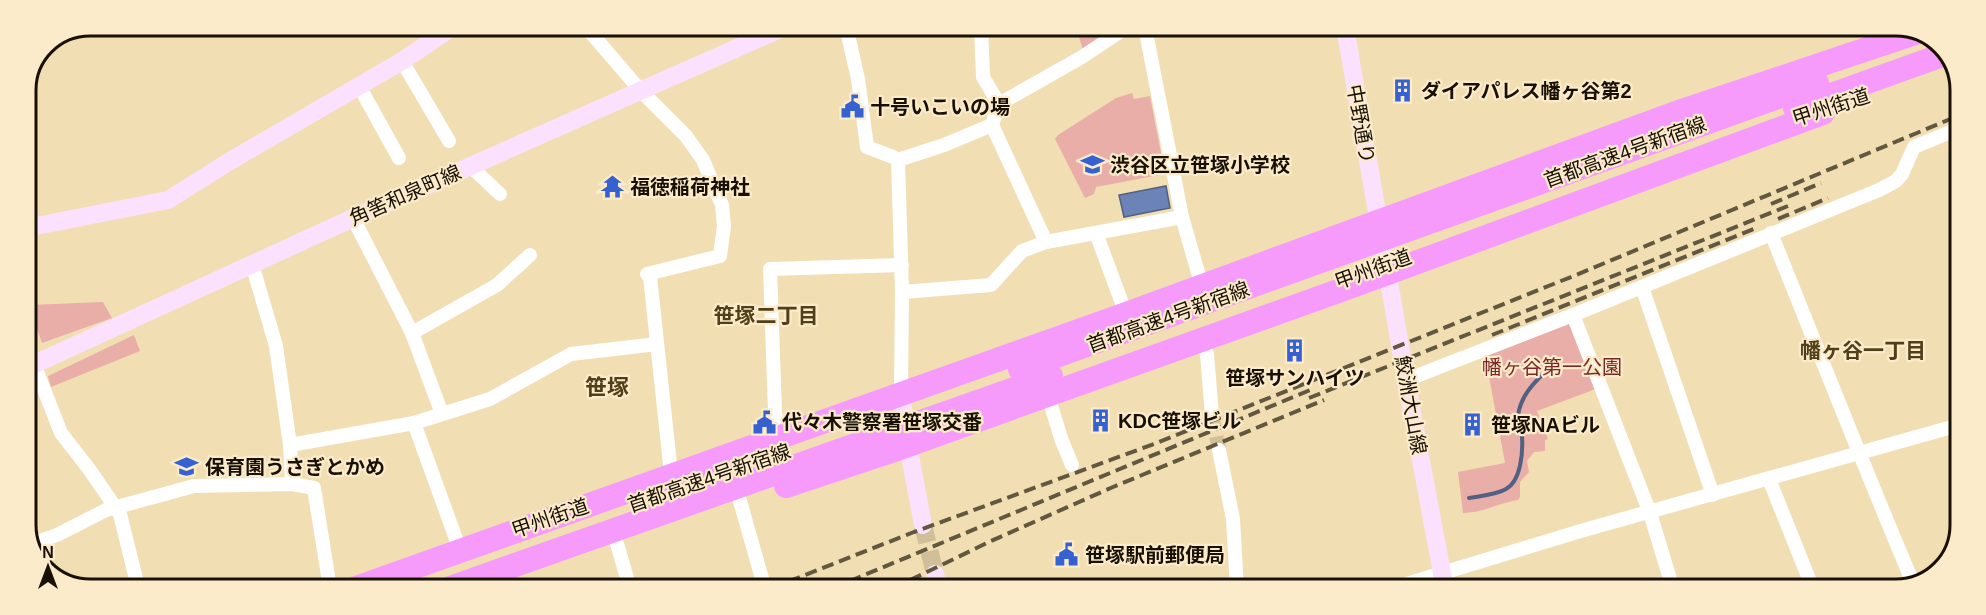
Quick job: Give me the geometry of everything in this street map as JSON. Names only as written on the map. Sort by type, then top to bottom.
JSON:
[{"type":"highway","points":[[902,397],[1676,113],[1902,36]]},
{"type":"highway","name":"首都高速4号新宿線","points":[[426,579],[1119,334],[1924,44]]},
{"type":"highway","name":"甲州街道","points":[[381,579],[779,438],[1017,360],[1760,93],[1875,45]]},
{"type":"highway","name":"首都高速4号新宿線","points":[[475,579],[1103,357],[1938,56]]},
{"type":"highway","points":[[1039,394],[1387,274],[1888,89],[1943,64]]},
{"type":"highway","name":"甲州街道","points":[[520,579],[797,482],[1770,126],[1946,70]]},
{"type":"main road","points":[[36,226],[168,200],[230,161],[402,61],[439,36]]},
{"type":"main road","name":"角筈和泉町線","points":[[36,363],[353,218],[765,36]]},
{"type":"main road","name":"中野通り","points":[[1348,36],[1357,65],[1378,222]]},
{"type":"main road","name":"鮫洲大山線","points":[[1378,222],[1444,579]]},
{"type":"main road","points":[[902,397],[907,441],[923,525]]},
{"type":"street","points":[[594,36],[641,91],[686,136],[703,160],[722,205],[724,226],[720,256],[647,274],[650,277],[673,475]]},
{"type":"street","points":[[848,36],[858,79],[867,147],[898,160],[944,145],[992,125]]},
{"type":"street","points":[[981,36],[982,77],[999,104]]},
{"type":"street","points":[[1046,242],[992,125],[999,104],[1082,57],[1114,36]]},
{"type":"street","points":[[1147,36],[1182,217],[1202,286]]},
{"type":"street","points":[[402,61],[449,141]]},
{"type":"street","points":[[359,86],[399,158]]},
{"type":"street","points":[[1406,380],[1574,315],[1896,182],[1914,147],[1950,132]]},
{"type":"street","points":[[898,160],[902,265],[902,397]]},
{"type":"street","points":[[470,166],[500,194]]},
{"type":"street","points":[[902,292],[991,285],[1022,251],[1046,242],[1182,217]]},
{"type":"street","points":[[353,218],[412,333],[442,414]]},
{"type":"street","points":[[1096,233],[1126,314]]},
{"type":"street","points":[[1771,233],[1910,577]]},
{"type":"street","points":[[412,333],[497,285],[530,255]]},
{"type":"street","points":[[252,264],[276,346],[290,445],[292,484]]},
{"type":"street","points":[[779,438],[775,412],[770,269],[902,265]]},
{"type":"street","points":[[1642,287],[1713,495]]},
{"type":"street","points":[[1574,315],[1650,513],[1670,579]]},
{"type":"street","points":[[1201,340],[1207,354],[1212,416]]},
{"type":"street","points":[[290,445],[414,423],[490,399],[571,354],[657,344]]},
{"type":"street","points":[[36,379],[61,433],[120,514],[136,579]]},
{"type":"street","points":[[1039,394],[1072,465]]},
{"type":"street","points":[[414,423],[460,550]]},
{"type":"street","points":[[1449,579],[1584,530],[1950,428]]},
{"type":"street","points":[[1220,454],[1233,519],[1236,579]]},
{"type":"street","points":[[1768,479],[1809,579]]},
{"type":"street","points":[[39,541],[116,507],[194,486],[292,484],[314,488],[329,579]]},
{"type":"street","points":[[740,501],[762,579]]},
{"type":"street","points":[[617,544],[627,579]]},
{"type":"green space","points":[[1079,36],[1107,36],[1083,50]]},
{"type":"green space","points":[[1132,93],[1134,99],[1150,96],[1165,174],[1096,187],[1094,194],[1085,198],[1055,139],[1116,98]]},
{"type":"green space","points":[[103,302],[112,318],[42,343],[36,325],[36,305]]},
{"type":"green space","name":"幡ヶ谷第一公園","points":[[1573,320],[1601,387],[1537,411],[1548,439],[1545,440],[1545,451],[1534,452],[1527,461],[1529,472],[1520,482],[1518,500],[1463,513],[1458,472],[1505,463],[1485,355]]},
{"type":"green space","points":[[134,335],[140,351],[51,387],[48,376]]},
{"type":"water","points":[[1166,186],[1170,208],[1124,217],[1119,195]]},
{"type":"waterway","points":[[1469,498],[1502,491],[1515,480],[1522,450],[1519,410],[1528,391],[1542,375]]},
{"type":"tunnel","points":[[1212,416],[1219,450]]},
{"type":"tunnel","points":[[923,525],[935,574]]},
{"type":"railway","points":[[795,579],[914,532],[1154,444],[1576,275],[1950,119]]},
{"type":"railway","points":[[1771,204],[1821,183]]},
{"type":"railway","points":[[1778,219],[1828,198]]},
{"type":"railway","points":[[1309,398],[1788,206]]},
{"type":"railway","points":[[1492,335],[1756,228]]},
{"type":"railway","points":[[855,579],[1315,388]]},
{"type":"railway","points":[[913,579],[991,541],[1113,487],[1324,400]]},
{"type":"place","name":"ダイアパレス幡ヶ谷第2","points":[[1403,91]]},
{"type":"place","name":"十号いこいの場","points":[[852,107]]},
{"type":"place","name":"渋谷区立笹塚小学校","points":[[1092,165]]},
{"type":"place","name":"福徳稲荷神社","points":[[612,187]]},
{"type":"place","name":"笹塚サンハイツ","points":[[1295,350]]},
{"type":"place","name":"KDC笹塚ビル","points":[[1100,421]]},
{"type":"place","name":"代々木警察署笹塚交番","points":[[764,422]]},
{"type":"place","name":"笹塚NAビル","points":[[1473,425]]},
{"type":"place","name":"保育園うさぎとかめ","points":[[187,467]]},
{"type":"place","name":"笹塚駅前郵便局","points":[[1067,555]]},
{"type":"district","name":"笹塚二丁目","points":[[766,315]]},
{"type":"district","name":"幡ヶ谷一丁目","points":[[1863,350]]},
{"type":"district","name":"笹塚","points":[[607,387]]}]
